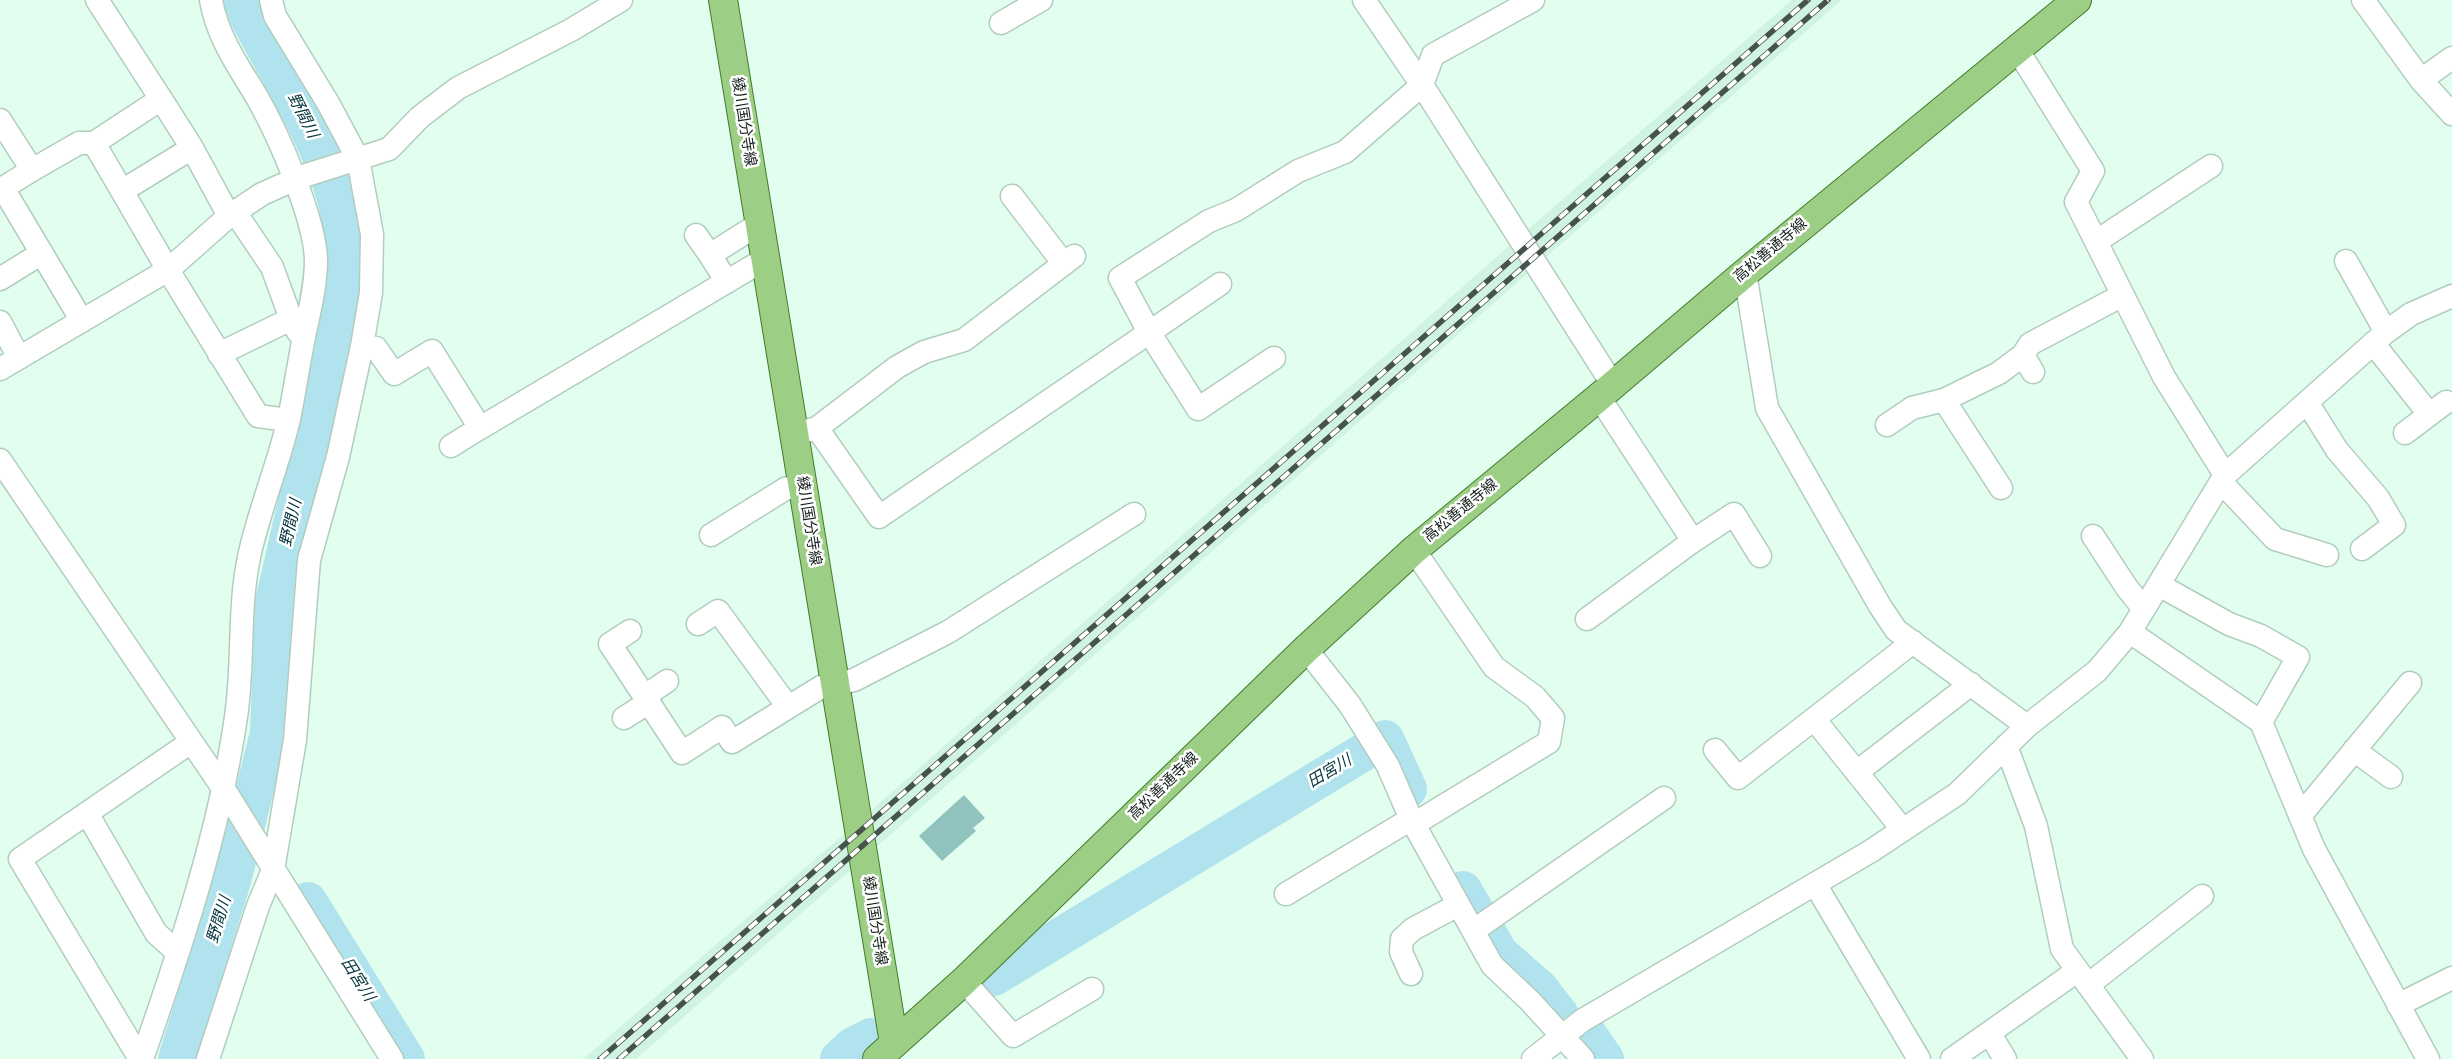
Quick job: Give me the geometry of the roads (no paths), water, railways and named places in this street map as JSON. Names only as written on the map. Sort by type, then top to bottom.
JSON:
[{"type":"main road","name":"綾川国分寺線","points":[[723,0],[766,262],[805,431],[802,485],[834,684],[889,1054]]},
{"type":"main road","name":"高松善通寺線","points":[[889,1054],[1306,649],[1414,550],[1745,273],[2077,0]]},
{"type":"street","points":[[97,0],[232,214],[272,267],[291,319],[303,341]]},
{"type":"street","points":[[141,1059],[177,952],[226,794],[237,713],[244,581],[256,524],[288,420],[311,303],[316,259],[297,179],[260,103],[229,52],[214,18],[211,0]]},
{"type":"street","points":[[208,1059],[271,866],[295,740],[309,560],[338,457],[371,294],[372,234],[353,160],[328,104],[275,16],[271,0]]},
{"type":"street","points":[[0,369],[168,270],[232,214],[262,194],[297,179],[389,148],[420,117],[458,88],[571,30],[621,0]]},
{"type":"street","points":[[1001,23],[1041,0]]},
{"type":"street","points":[[1364,0],[1422,85],[1606,391],[1693,541]]},
{"type":"street","points":[[1274,358],[1198,409],[1149,332],[1120,278],[1209,221],[1236,210],[1298,171],[1345,152],[1422,85],[1432,55],[1533,0]]},
{"type":"street","points":[[2364,0],[2421,80],[2452,114]]},
{"type":"street","points":[[2017,49],[2093,171],[2076,202],[2097,241],[2121,296],[2164,377],[2223,479],[2275,538],[2327,555]]},
{"type":"street","points":[[2421,80],[2452,58]]},
{"type":"street","points":[[82,321],[1,188],[78,144],[94,143],[161,100]]},
{"type":"street","points":[[0,120],[32,170]]},
{"type":"street","points":[[94,143],[168,270],[258,416],[288,420]]},
{"type":"street","points":[[122,191],[192,148]]},
{"type":"street","points":[[2097,241],[2211,166]]},
{"type":"street","points":[[1012,196],[1069,260],[964,340],[924,352],[897,367],[805,431],[879,517],[1220,284]]},
{"type":"street","points":[[710,255],[751,229],[760,227]]},
{"type":"street","points":[[696,235],[727,282]]},
{"type":"street","points":[[0,279],[42,254]]},
{"type":"street","points":[[2346,261],[2380,338],[2438,408],[2405,433]]},
{"type":"street","points":[[451,446],[755,265],[766,262]]},
{"type":"street","points":[[1745,273],[1767,408],[1880,606],[1896,630],[2027,726]]},
{"type":"street","points":[[1887,426],[1912,408],[1944,400],[1999,372],[2028,364],[2030,344],[2121,296]]},
{"type":"street","points":[[1533,1059],[1583,1020],[1816,884],[1957,794],[2027,726],[2097,671],[2130,632],[2223,479],[2380,338],[2411,314],[2452,296]]},
{"type":"street","points":[[219,354],[291,319]]},
{"type":"street","points":[[0,322],[19,358]]},
{"type":"street","points":[[362,346],[376,348],[394,374],[432,352],[480,428]]},
{"type":"street","points":[[1944,400],[2001,488]]},
{"type":"street","points":[[2308,402],[2336,450],[2378,498],[2394,525],[2362,550]]},
{"type":"street","points":[[0,460],[192,742],[392,1059]]},
{"type":"street","points":[[711,535],[785,489],[802,485]]},
{"type":"street","points":[[630,631],[610,644],[682,753],[722,727],[732,742],[821,687],[854,680],[948,632],[1134,514]]},
{"type":"street","points":[[1586,619],[1693,541],[1734,514],[1760,556]]},
{"type":"street","points":[[2093,536],[2127,588],[2144,609]]},
{"type":"street","points":[[1286,894],[1418,820],[1549,742],[1553,718],[1535,697],[1494,667],[1414,550]]},
{"type":"street","points":[[2159,584],[2230,624],[2262,636],[2298,657],[2261,722]]},
{"type":"street","points":[[698,624],[718,611],[788,707]]},
{"type":"street","points":[[2130,632],[2261,722],[2314,849],[2398,1004],[2418,1056]]},
{"type":"street","points":[[1715,750],[1738,778],[1913,642]]},
{"type":"street","points":[[1306,649],[1350,705],[1388,766],[1418,820],[1458,905],[1482,925],[1492,965],[1562,1035],[1583,1059]]},
{"type":"street","points":[[624,718],[667,681]]},
{"type":"street","points":[[2300,816],[2410,683]]},
{"type":"street","points":[[1856,772],[1971,684]]},
{"type":"street","points":[[1814,719],[1903,830]]},
{"type":"street","points":[[141,1059],[20,859],[192,742]]},
{"type":"street","points":[[2006,746],[2036,826],[2062,949],[2142,1059]]},
{"type":"street","points":[[2354,750],[2391,777]]},
{"type":"street","points":[[1482,925],[1664,798]]},
{"type":"street","points":[[87,813],[156,933],[177,952]]},
{"type":"street","points":[[1816,884],[1919,1059]]},
{"type":"street","points":[[1952,1059],[2082,978],[2202,896]]},
{"type":"street","points":[[1411,974],[1401,952],[1402,939],[1413,929],[1458,905]]},
{"type":"street","points":[[2398,1004],[2452,978]]},
{"type":"street","points":[[964,981],[1013,1036],[1092,989]]},
{"type":"street","points":[[1990,1034],[2005,1059]]},
{"type":"waterway","name":"野間川","points":[[177,1059],[232,881],[269,733],[274,603],[342,301],[342,234],[335,195],[308,127],[249,18],[242,0]]},
{"type":"waterway","name":"田宮川","points":[[994,977],[1385,739],[1408,789]]},
{"type":"waterway","name":"田宮川","points":[[1463,890],[1499,953],[1539,988],[1560,1015]]},
{"type":"waterway","name":"田宮川","points":[[308,901],[406,1059]]},
{"type":"waterway","name":"田宮川","points":[[1587,1033],[1605,1059]]},
{"type":"waterway","name":"田宮川","points":[[839,1059],[853,1046],[871,1037]]},
{"type":"railway","points":[[600,1059],[1808,0]]},
{"type":"railway","points":[[619,1059],[1828,0]]}]
